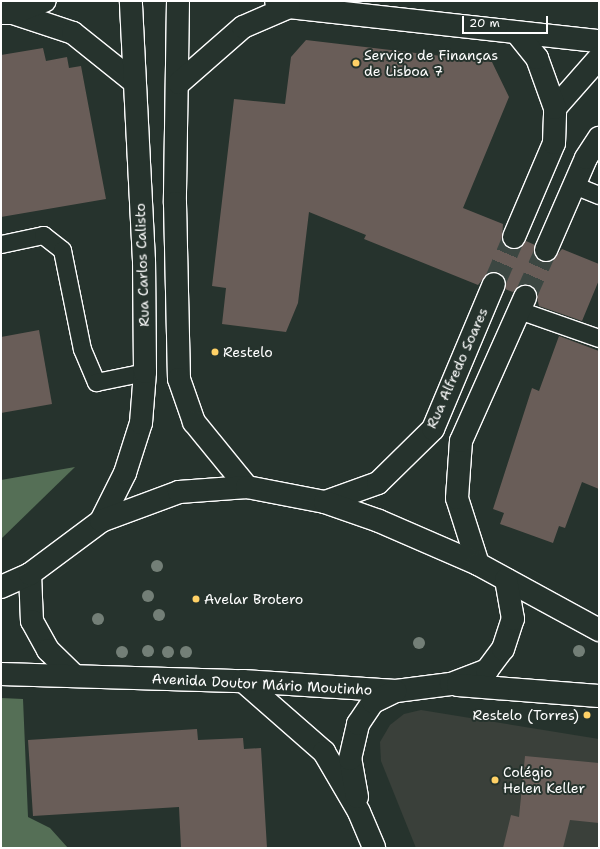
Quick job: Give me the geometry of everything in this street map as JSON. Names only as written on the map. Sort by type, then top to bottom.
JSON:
[{"type":"street","points":[[7,13],[45,1]]},
{"type":"street","name":"Rua Carlos Calisto","points":[[101,520],[125,473],[141,423],[145,372],[144,261],[132,81],[131,1]]},
{"type":"street","points":[[178,1],[179,83],[175,204],[179,379],[194,422],[247,487]]},
{"type":"street","points":[[179,83],[243,27],[283,4],[399,16],[517,33],[599,41]]},
{"type":"street","points":[[7,13],[73,33],[132,81]]},
{"type":"street","points":[[514,237],[554,143],[555,108],[537,58],[517,33]]},
{"type":"street","points":[[555,108],[599,58]]},
{"type":"street","points":[[546,250],[574,185],[599,138]]},
{"type":"street","name":"Rua Alfredo Soares","points":[[325,502],[378,483],[433,429],[492,291],[522,304]]},
{"type":"street","points":[[478,564],[457,498],[461,441],[522,304]]},
{"type":"street","points":[[1,587],[30,574],[101,520],[179,492],[247,487],[325,502],[478,564],[599,630]]},
{"type":"street","points":[[30,574],[32,621],[48,650],[73,674]]},
{"type":"street","name":"Avenida Doutor Mário Moutinho","points":[[451,684],[487,670],[504,649],[513,619],[506,580]]},
{"type":"street","name":"Avenida Doutor Mário Moutinho","points":[[1,674],[73,674],[243,681],[396,691],[451,684],[599,696]]},
{"type":"street","points":[[243,681],[324,752],[359,812],[374,848]]},
{"type":"street","points":[[359,812],[350,759],[358,724],[373,702],[396,691]]},
{"type":"lane","points":[[574,185],[599,195]]},
{"type":"lane","points":[[1,244],[43,235],[62,250],[82,349],[96,382],[145,372]]},
{"type":"lane","points":[[522,304],[599,338]]},
{"type":"shaded area","name":"Colégio Helen Keller","points":[[421,710],[599,739],[599,848],[416,848],[381,761],[380,742],[390,725],[404,714]]},
{"type":"green space","points":[[75,467],[1,539],[1,480]]},
{"type":"green space","points":[[1,698],[23,699],[28,817],[50,828],[68,848],[1,848]]},
{"type":"building","points":[[306,40],[492,62],[509,97],[463,208],[503,224],[502,239],[509,249],[521,247],[526,241],[535,245],[536,257],[541,262],[553,260],[562,249],[599,264],[599,280],[582,321],[539,306],[535,290],[530,285],[518,287],[513,292],[505,289],[504,277],[498,272],[487,274],[478,285],[364,239],[366,235],[309,212],[298,303],[286,332],[222,324],[226,288],[212,286],[234,99],[285,104],[291,57]]},
{"type":"building","points":[[43,48],[46,61],[67,57],[69,68],[81,66],[106,199],[1,217],[1,55]]},
{"type":"building","points":[[39,330],[52,404],[1,413],[1,337]]},
{"type":"building","points":[[559,336],[599,351],[599,489],[582,482],[565,528],[559,526],[553,543],[500,524],[504,513],[493,509],[532,388],[539,391]]},
{"type":"building","points":[[197,729],[198,740],[243,738],[244,749],[261,748],[267,848],[181,848],[179,807],[33,816],[28,740]]},
{"type":"building","points":[[525,756],[599,763],[599,823],[570,820],[563,848],[503,848],[511,815],[519,817]]},
{"type":"tunnel","points":[[494,284],[514,237]]},
{"type":"tunnel","points":[[525,297],[546,250]]},
{"type":"place","name":"Serviço de Finanças de Lisboa 7","points":[[356,63]]},
{"type":"place","name":"Restelo","points":[[215,352]]},
{"type":"place","name":"Avelar Brotero","points":[[196,599]]},
{"type":"place","name":"Restelo (Torres)","points":[[587,715]]},
{"type":"place","name":"Colégio Helen Keller","points":[[495,780]]}]
